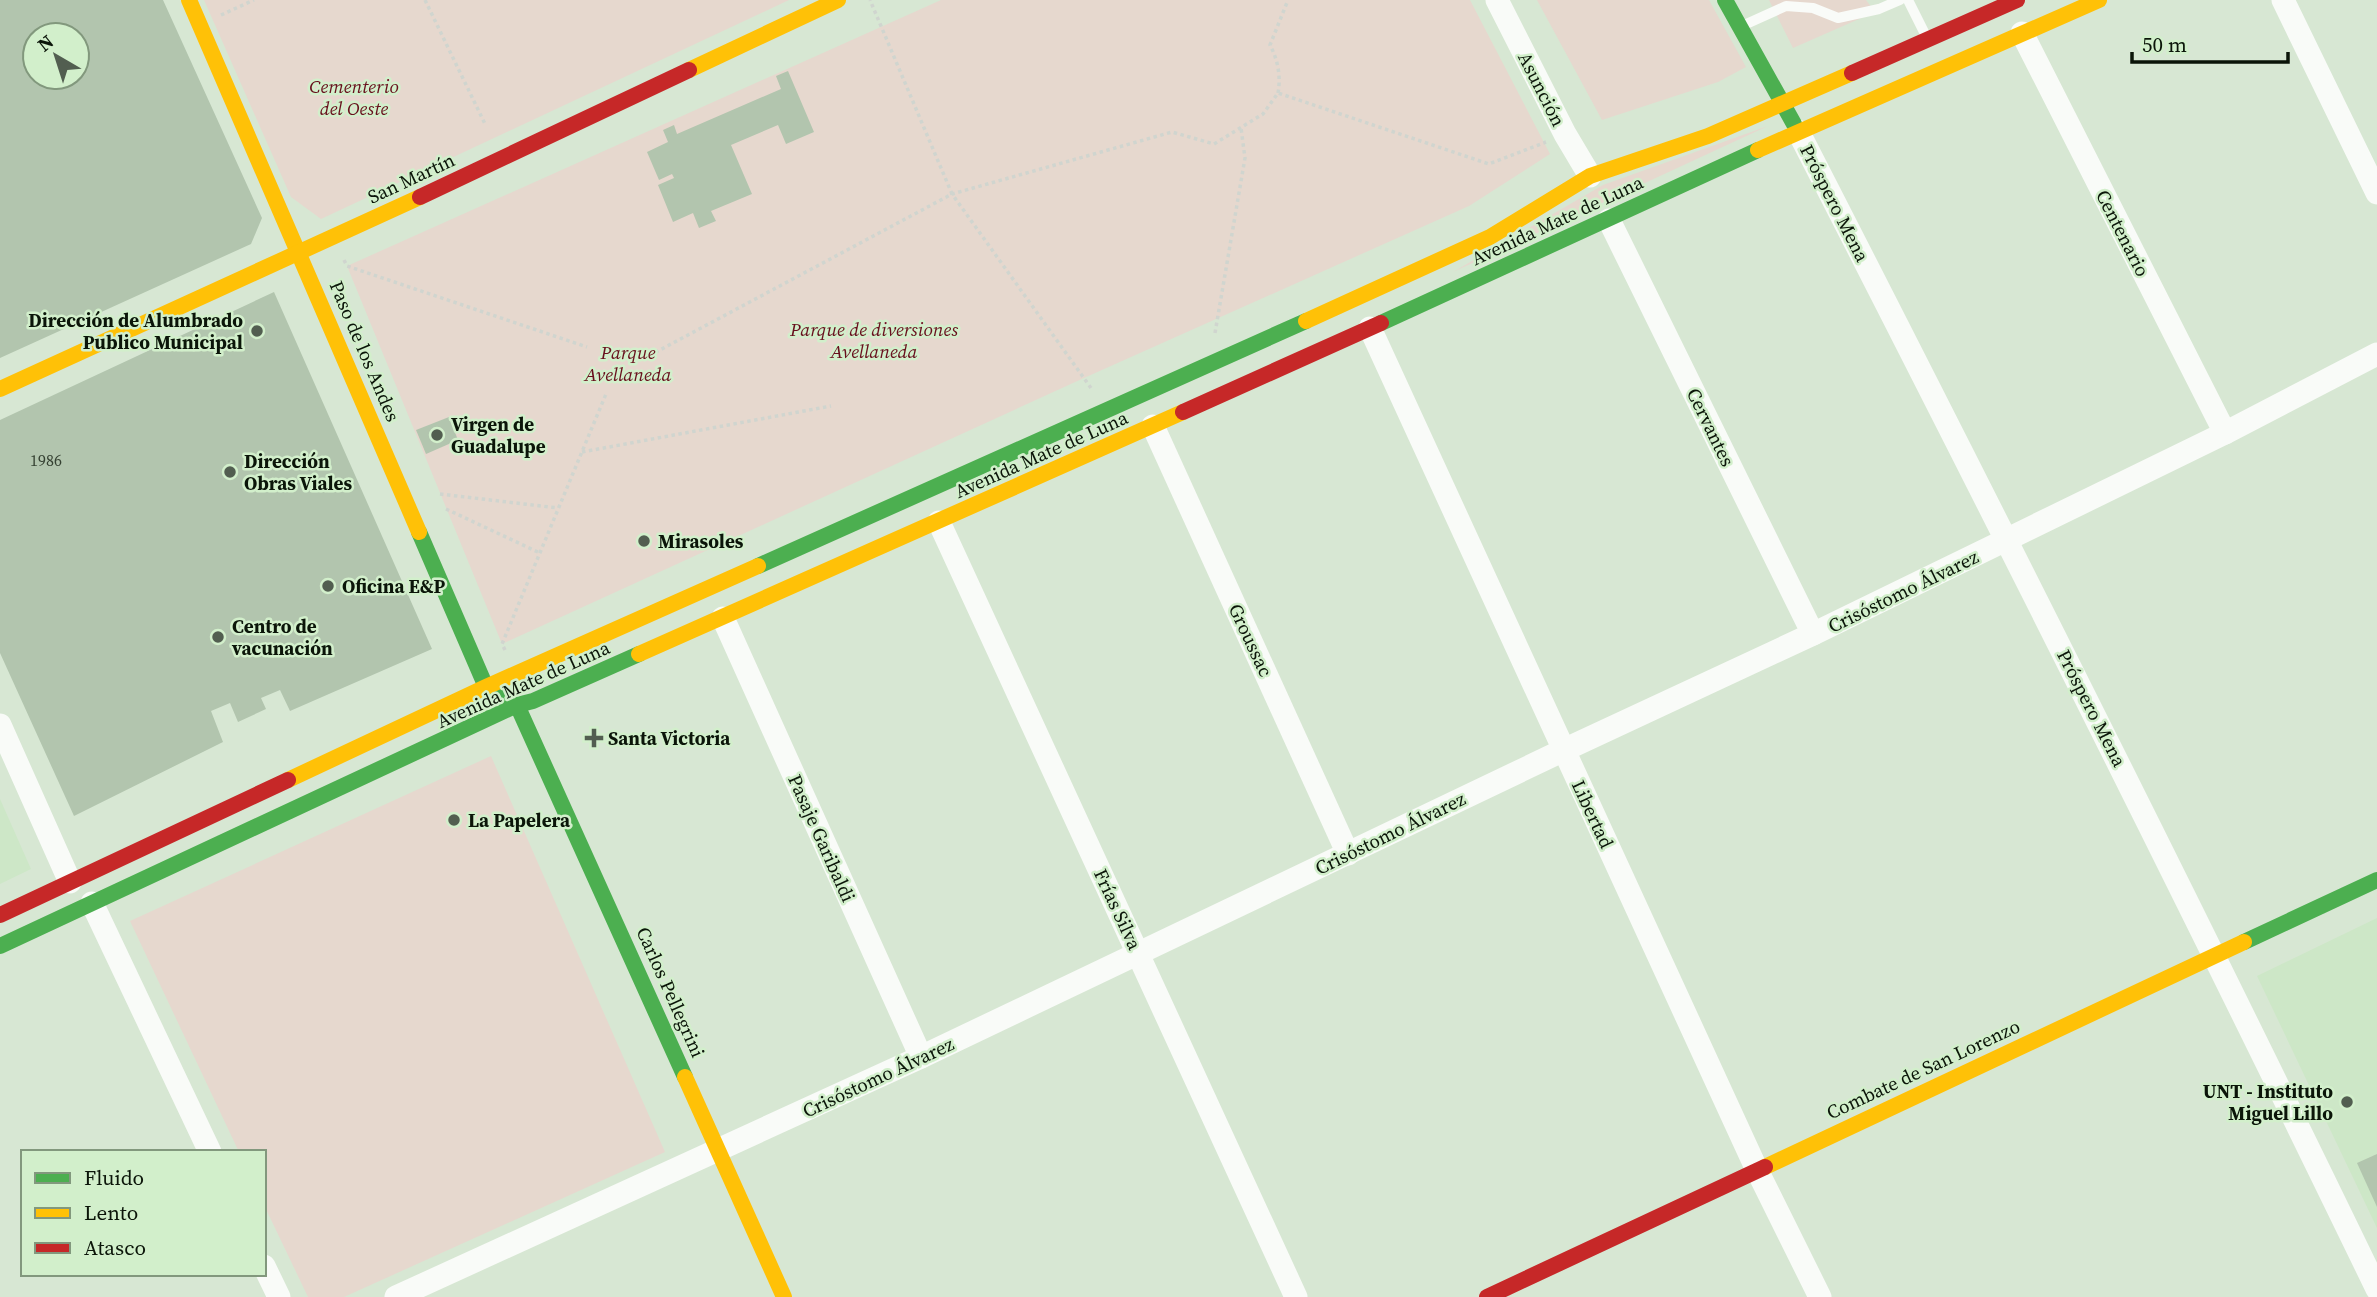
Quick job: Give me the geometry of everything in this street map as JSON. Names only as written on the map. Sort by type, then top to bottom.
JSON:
[{"type":"main road","name":"Paso de los Andes","points":[[189,0],[486,687]]},
{"type":"main road","name":"San Martín","points":[[0,389],[300,253],[838,0]]},
{"type":"main road","points":[[1725,0],[1798,131]]},
{"type":"main road","name":"Avenida Mate de Luna","points":[[0,915],[486,687],[1446,259],[1490,237],[1591,176],[1708,136],[2017,0]]},
{"type":"main road","name":"Avenida Mate de Luna","points":[[0,946],[517,705],[533,701],[939,522],[1609,220],[1798,131],[2099,0]]},
{"type":"main road","points":[[486,687],[517,705]]},
{"type":"main road","name":"Carlos Pellegrini","points":[[517,705],[784,1297]]},
{"type":"main road","name":"Combate de San Lorenzo","points":[[1487,1297],[2377,880]]},
{"type":"street","name":"Asunción","points":[[1497,0],[1565,134],[1591,176]]},
{"type":"street","points":[[2283,0],[2377,193]]},
{"type":"street","name":"Centenario","points":[[2022,33],[2225,433]]},
{"type":"street","name":"Próspero Mena","points":[[1798,131],[2008,540],[2216,956],[2377,1289]]},
{"type":"street","name":"Cervantes","points":[[1609,220],[1813,634]]},
{"type":"street","name":"Libertad","points":[[1370,328],[1756,1170],[1820,1297]]},
{"type":"street","name":"Crisóstomo Álvarez","points":[[396,1297],[921,1057],[1563,750],[1813,634],[2225,433],[2377,354]]},
{"type":"street","name":"Groussac","points":[[1153,426],[1348,853]]},
{"type":"street","name":"Frías Silva","points":[[939,522],[1296,1297]]},
{"type":"street","name":"Pasaje Garibaldi","points":[[723,618],[921,1057]]},
{"type":"street","points":[[0,725],[70,882]]},
{"type":"street","points":[[92,903],[209,1150]]},
{"type":"street","points":[[266,1270],[279,1297]]},
{"type":"lane","points":[[1740,27],[1786,6],[1812,8],[1838,18],[1879,9],[1900,0]]},
{"type":"lane","points":[[1908,0],[1928,40]]},
{"type":"path","points":[[200,24],[254,0]]},
{"type":"path","points":[[425,0],[486,125]]},
{"type":"path","points":[[870,0],[952,194],[1106,410]]},
{"type":"path","points":[[643,359],[952,194],[1172,132],[1214,144],[1263,114],[1278,93],[1280,81],[1275,54],[1270,45],[1288,0]]},
{"type":"path","points":[[1278,93],[1489,164],[1565,134]]},
{"type":"path","points":[[1209,365],[1245,158],[1241,128]]},
{"type":"path","points":[[346,266],[587,347]]},
{"type":"path","points":[[502,644],[606,394]]},
{"type":"path","points":[[582,452],[831,406]]},
{"type":"path","points":[[440,494],[558,508]]},
{"type":"path","points":[[446,509],[540,553]]},
{"type":"shaded area","points":[[0,799],[31,869],[0,884]]},
{"type":"shaded area","name":"UNT - Instituto Miguel Lillo","points":[[2377,918],[2377,1228],[2257,976]]},
{"type":"green space","name":"Cementerio del Oeste","points":[[204,0],[789,0],[321,219],[291,197]]},
{"type":"green space","name":"Parque Avellaneda","points":[[941,0],[1470,0],[1550,154],[1469,206],[1084,378],[502,644],[347,266]]},
{"type":"green space","points":[[1537,0],[1709,0],[1746,67],[1718,82],[1602,120]]},
{"type":"green space","points":[[1769,0],[1866,0],[1875,12],[1793,48]]},
{"type":"green space","points":[[1768,126],[1453,272],[1603,185]]},
{"type":"green space","points":[[491,756],[665,1152],[344,1297],[308,1297],[266,1209],[266,1150],[238,1150],[130,921]]},
{"type":"building","points":[[0,0],[163,0],[262,218],[251,244],[0,358]]},
{"type":"building","points":[[788,71],[814,132],[786,144],[778,125],[731,145],[752,194],[711,211],[716,221],[699,228],[693,213],[673,222],[658,185],[674,178],[672,174],[659,180],[647,152],[668,142],[663,130],[674,125],[677,134],[781,89],[776,76]]},
{"type":"building","points":[[274,292],[432,649],[290,711],[280,690],[261,698],[266,709],[238,722],[230,703],[211,711],[223,742],[74,816],[0,653],[0,420]]},
{"type":"building","name":"Virgen de Guadalupe","points":[[449,417],[458,440],[426,454],[416,430]]},
{"type":"building","points":[[2377,1154],[2377,1207],[2357,1163]]},
{"type":"traffic: fast","points":[[1725,0],[1794,124]]},
{"type":"traffic: fast","points":[[1381,323],[1758,150]]},
{"type":"traffic: fast","points":[[758,566],[1306,321]]},
{"type":"traffic: fast","points":[[419,532],[486,687],[517,705],[685,1077]]},
{"type":"traffic: fast","points":[[0,946],[517,705],[533,701],[639,654]]},
{"type":"traffic: fast","points":[[2244,942],[2377,880]]},
{"type":"traffic: slow","points":[[189,0],[419,532]]},
{"type":"traffic: slow","points":[[689,70],[838,0]]},
{"type":"traffic: slow","points":[[1758,150],[2099,0]]},
{"type":"traffic: slow","points":[[1306,321],[1490,237],[1590,176],[1708,136],[1852,73]]},
{"type":"traffic: slow","points":[[0,389],[420,197]]},
{"type":"traffic: slow","points":[[639,654],[1183,412]]},
{"type":"traffic: slow","points":[[288,780],[486,687],[758,566]]},
{"type":"traffic: slow","points":[[1765,1167],[2244,942]]},
{"type":"traffic: slow","points":[[685,1077],[784,1297]]},
{"type":"traffic: jam","points":[[1852,73],[2017,0]]},
{"type":"traffic: jam","points":[[420,197],[689,70]]},
{"type":"traffic: jam","points":[[1183,412],[1381,323]]},
{"type":"traffic: jam","points":[[0,915],[288,780]]},
{"type":"traffic: jam","points":[[1487,1297],[1765,1167]]},
{"type":"place","name":"Dirección de Alumbrado Publico Municipal","points":[[257,331]]},
{"type":"place","name":"Virgen de Guadalupe","points":[[437,435]]},
{"type":"place","name":"Dirección Obras Viales","points":[[230,472]]},
{"type":"place","name":"Mirasoles","points":[[644,541]]},
{"type":"place","name":"Oficina E&P","points":[[328,586]]},
{"type":"place","name":"Centro de vacunación","points":[[218,637]]},
{"type":"place","name":"Santa Victoria","points":[[594,738]]},
{"type":"place","name":"La Papelera","points":[[454,820]]},
{"type":"place","name":"UNT - Instituto Miguel Lillo","points":[[2347,1102]]},
{"type":"park label","name":"Parque de diversiones Avellaneda","points":[[874,340]]}]
